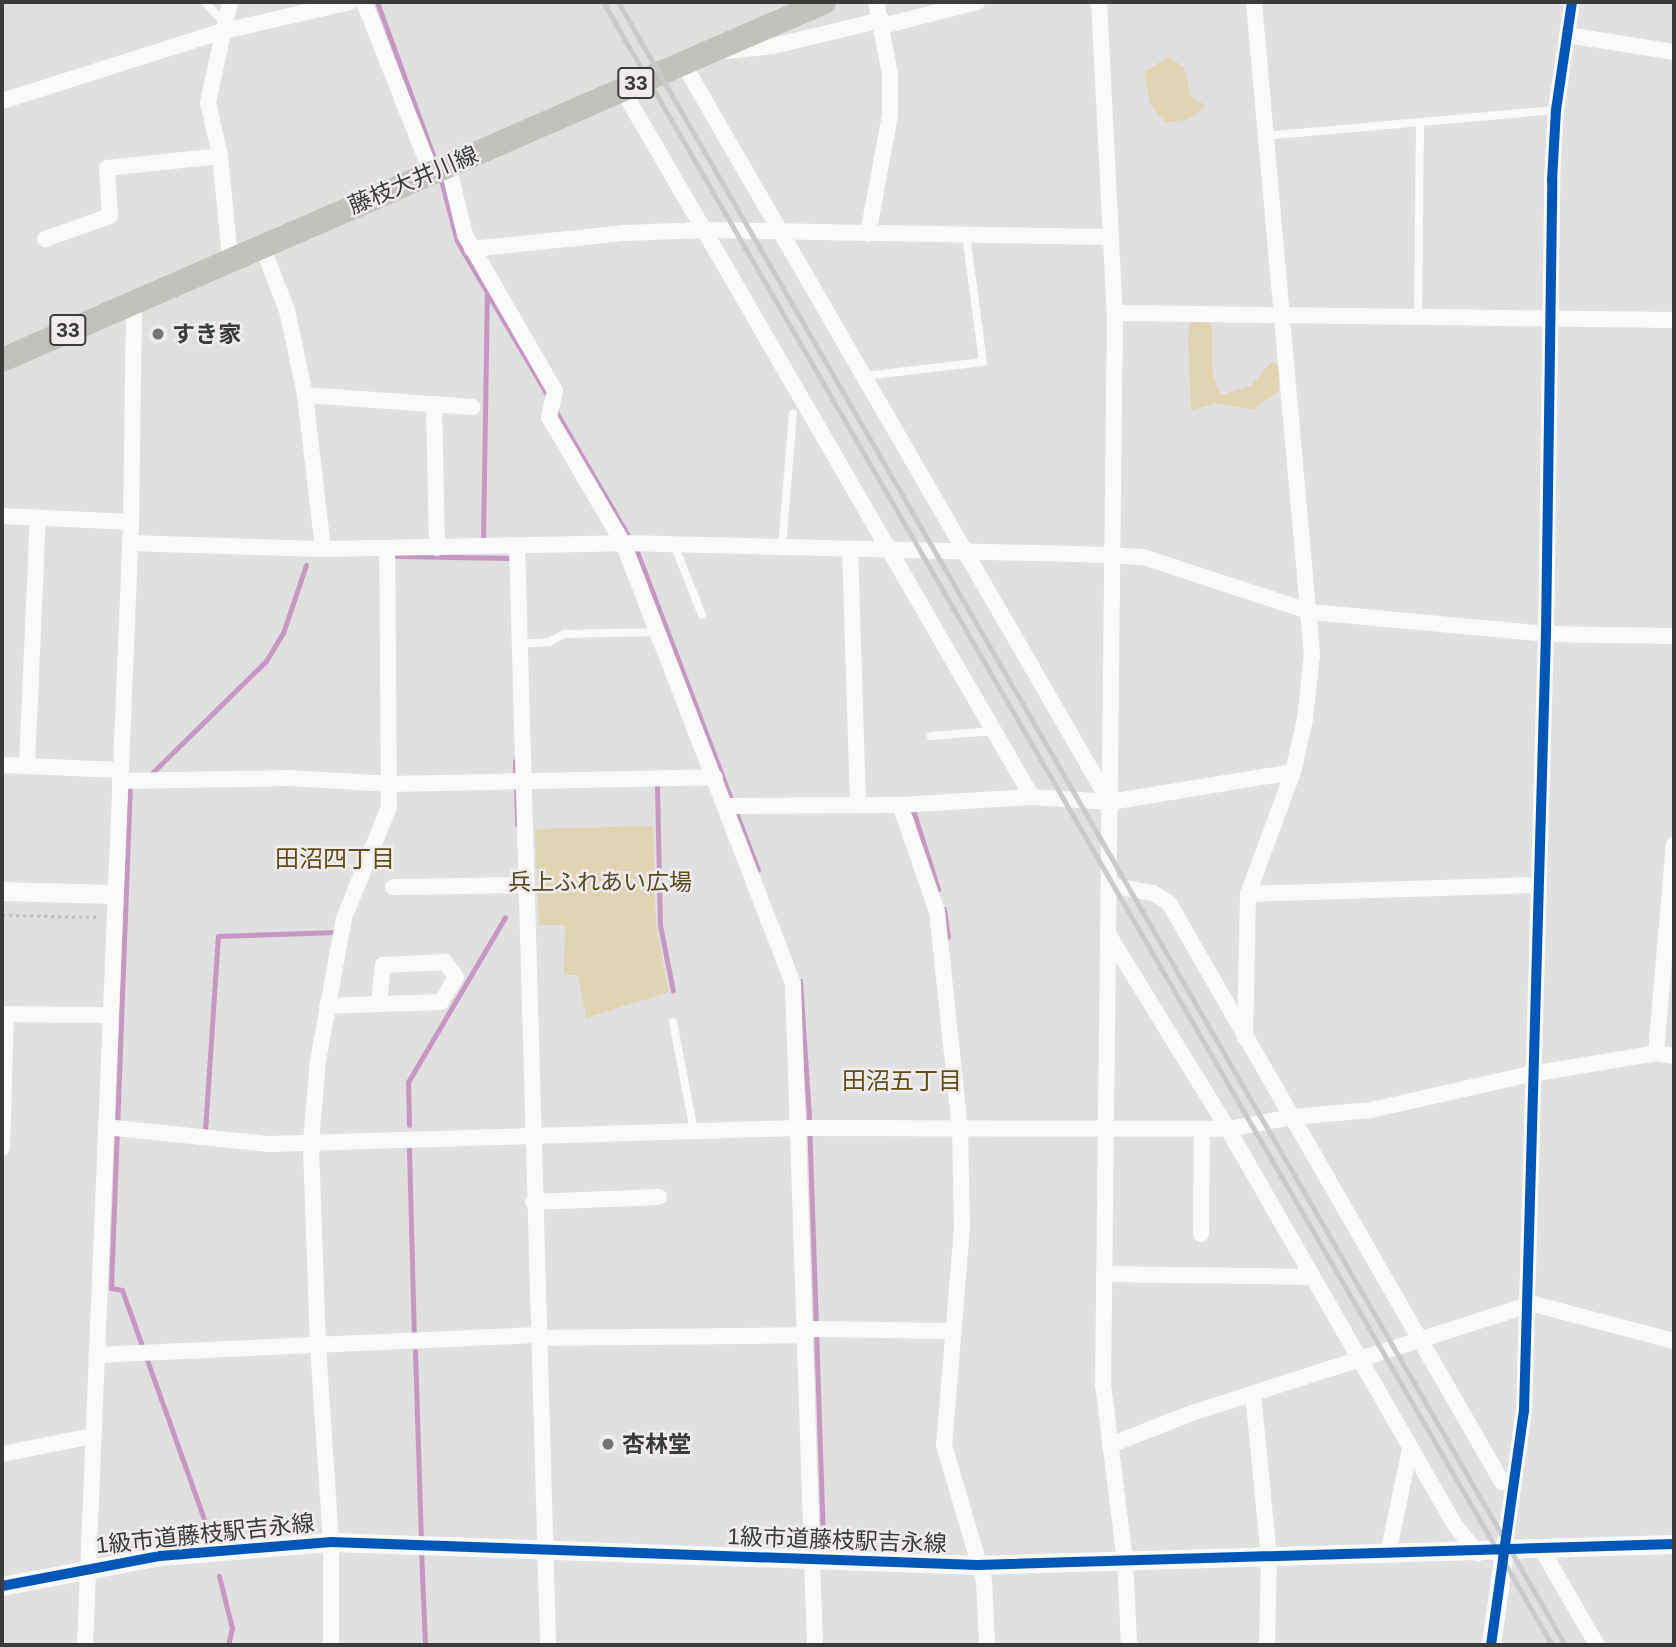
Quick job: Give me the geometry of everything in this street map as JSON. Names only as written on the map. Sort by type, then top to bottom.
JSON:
[{"type":"main road","name":"藤枝大井川線","points":[[2,360],[230,258],[824,2]]},
{"type":"street","points":[[230,2],[221,27],[208,102],[219,156],[230,258]]},
{"type":"street","points":[[2,101],[221,27],[350,2]]},
{"type":"street","points":[[364,2],[440,169],[472,249],[555,391],[549,417],[631,543],[658,632],[793,983],[807,1128],[806,1332],[815,1645]]},
{"type":"street","points":[[868,234],[890,115],[890,74],[876,2]]},
{"type":"street","points":[[706,53],[774,46],[978,2]]},
{"type":"street","points":[[1098,2],[1115,313],[1103,1384],[1125,1560],[1129,1645]]},
{"type":"street","points":[[1245,1038],[1248,894],[1293,772],[1306,719],[1311,612],[1279,313],[1254,2]]},
{"type":"street","points":[[1492,1645],[1524,1411],[1531,1074],[1546,634],[1556,110],[1572,2]]},
{"type":"street","points":[[1567,35],[1674,52]]},
{"type":"street","points":[[683,63],[1110,802]]},
{"type":"street","points":[[622,89],[1032,797]]},
{"type":"street","points":[[45,239],[110,216],[107,168],[219,156]]},
{"type":"street","points":[[472,249],[625,233],[704,230],[1111,237]]},
{"type":"street","points":[[262,246],[286,310],[305,395],[323,549]]},
{"type":"street","points":[[85,1645],[113,894],[124,777],[134,300]]},
{"type":"street","points":[[1115,313],[1674,320]]},
{"type":"street","points":[[305,395],[473,407]]},
{"type":"street","points":[[434,404],[437,548]]},
{"type":"street","points":[[2,516],[131,522]]},
{"type":"street","points":[[27,766],[38,518]]},
{"type":"street","points":[[130,543],[323,549],[631,543],[1112,555],[1143,557],[1311,612],[1546,634],[1674,636]]},
{"type":"street","points":[[517,546],[531,1137],[548,1645]]},
{"type":"street","points":[[331,1645],[331,1542],[318,1346],[312,1142],[327,1006],[344,919],[389,807],[391,784],[387,548]]},
{"type":"street","points":[[850,549],[858,805]]},
{"type":"street","points":[[2,765],[124,777],[288,778],[391,784],[715,777]]},
{"type":"street","points":[[726,806],[900,805],[1032,797],[1110,802],[1293,772]]},
{"type":"street","points":[[900,805],[937,911],[960,1130],[962,1228],[944,1445],[984,1581],[987,1645]]},
{"type":"street","points":[[1656,1053],[1674,845]]},
{"type":"street","points":[[1248,894],[1538,884]]},
{"type":"street","points":[[393,887],[525,885]]},
{"type":"street","points":[[1109,885],[1153,893],[1168,903],[1502,1482],[1514,1485]]},
{"type":"street","points":[[2,891],[113,894]]},
{"type":"street","points":[[1108,934],[1228,1129],[1454,1524],[1478,1554]]},
{"type":"street","points":[[327,1006],[441,1002],[456,977],[445,962],[383,965],[379,1004]]},
{"type":"street","points":[[2,1148],[4,1014],[109,1015]]},
{"type":"street","points":[[106,1127],[269,1144],[807,1128],[1106,1132],[1228,1129],[1293,1117],[1371,1110],[1531,1074],[1656,1053],[1674,1056]]},
{"type":"street","points":[[1201,1234],[1202,1129]]},
{"type":"street","points":[[534,1202],[659,1197]]},
{"type":"street","points":[[1104,1273],[1312,1277]]},
{"type":"street","points":[[1111,1445],[1253,1394],[1360,1361],[1526,1304],[1674,1341]]},
{"type":"street","points":[[96,1355],[538,1337],[672,1337],[823,1330],[952,1331]]},
{"type":"street","points":[[1253,1394],[1269,1557],[1267,1645]]},
{"type":"street","points":[[2,1454],[93,1436]]},
{"type":"street","points":[[1388,1554],[1410,1449]]},
{"type":"street","name":"1級市道藤枝駅吉永線","points":[[2,1586],[87,1568],[220,1549],[331,1542],[812,1562],[978,1565],[1478,1554],[1674,1544]]},
{"type":"street","points":[[1542,1550],[1597,1645]]},
{"type":"lane","points":[[205,2],[221,27]]},
{"type":"lane","points":[[1264,136],[1556,110]]},
{"type":"lane","points":[[1418,316],[1420,122]]},
{"type":"lane","points":[[864,376],[983,362],[966,235]]},
{"type":"lane","points":[[782,547],[793,413]]},
{"type":"lane","points":[[674,544],[702,615]]},
{"type":"lane","points":[[519,644],[549,642],[564,634],[658,632]]},
{"type":"lane","points":[[931,736],[994,732]]},
{"type":"lane","points":[[673,1022],[694,1131]]},
{"type":"path","points":[[2,915],[103,917]]},
{"type":"green space","points":[[1168,57],[1184,67],[1191,96],[1206,106],[1189,119],[1165,123],[1150,104],[1144,72]]},
{"type":"green space","points":[[1205,315],[1212,326],[1212,371],[1221,395],[1252,385],[1271,362],[1281,366],[1279,391],[1252,410],[1218,403],[1191,410],[1188,336],[1191,320]]},
{"type":"green space","name":"兵上ふれあい広場","points":[[653,826],[656,925],[669,992],[586,1018],[578,975],[564,975],[565,925],[539,925],[535,829]]},
{"type":"waterway","points":[[377,2],[436,163]]},
{"type":"waterway","points":[[440,176],[457,241],[549,398]]},
{"type":"waterway","points":[[483,542],[487,291]]},
{"type":"waterway","points":[[555,410],[636,549],[758,870]]},
{"type":"waterway","points":[[394,556],[511,558]]},
{"type":"waterway","points":[[152,773],[266,661],[283,633],[306,565]]},
{"type":"waterway","points":[[515,761],[515,773]]},
{"type":"waterway","points":[[130,784],[111,1288],[122,1290],[207,1527]]},
{"type":"waterway","points":[[657,785],[660,925],[673,991]]},
{"type":"waterway","points":[[516,789],[517,825]]},
{"type":"waterway","points":[[906,812],[914,813],[938,889]]},
{"type":"waterway","points":[[944,909],[948,937]]},
{"type":"waterway","points":[[409,1125],[408,1082],[505,917]]},
{"type":"waterway","points":[[205,1131],[218,936],[337,932]]},
{"type":"waterway","points":[[800,981],[809,1118],[823,1540]]},
{"type":"waterway","points":[[409,1149],[414,1334]]},
{"type":"waterway","points":[[415,1351],[421,1541]]},
{"type":"waterway","points":[[421,1550],[425,1645]]},
{"type":"waterway","points":[[219,1576],[232,1628],[228,1645]]},
{"type":"railway","points":[[603,2],[1552,1645]]},
{"type":"railway","points":[[618,2],[1565,1645]]},
{"type":"cycle path","points":[[1491,1645],[1524,1411],[1546,634],[1552,181],[1556,110],[1572,2]]},
{"type":"cycle path","points":[[2,1586],[160,1556],[331,1542],[978,1565],[1674,1544]]},
{"type":"place","name":"すき家","points":[[158,334]]},
{"type":"place","name":"杏林堂","points":[[608,1444]]},
{"type":"district","name":"田沼四丁目","points":[[335,859]]},
{"type":"district","name":"田沼五丁目","points":[[902,1081]]}]
